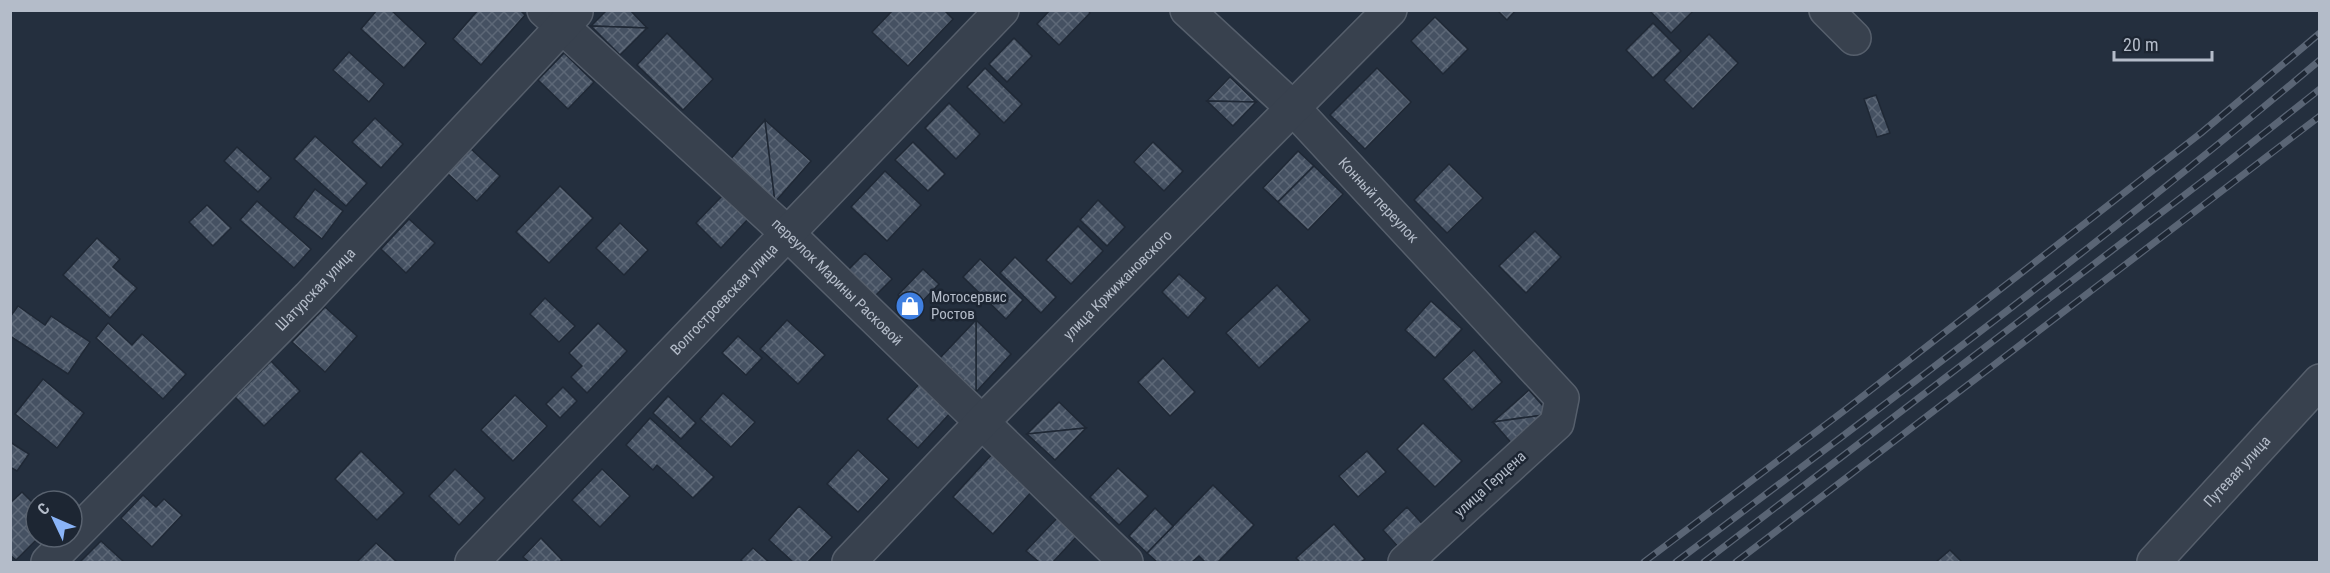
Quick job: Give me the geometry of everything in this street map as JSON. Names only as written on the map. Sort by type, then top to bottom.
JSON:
[{"type":"street","name":"Волгостроевская улица","points":[[472,562],[1002,10]]},
{"type":"street","name":"Конный переулок","points":[[1186,10],[1294,109],[1562,398]]},
{"type":"street","name":"улица Кржижановского","points":[[849,562],[981,423],[1390,10]]},
{"type":"street","points":[[1826,10],[1854,38]]},
{"type":"street","name":"переулок Марины Расковой","points":[[561,16],[1126,562]]},
{"type":"street","name":"Шатурская улица","points":[[48,562],[309,297],[561,16]]},
{"type":"street","name":"Путевая улица","points":[[2154,562],[2319,381]]},
{"type":"street","name":"улица Герцена","points":[[1405,562],[1557,423],[1562,398]]},
{"type":"building","points":[[377,10],[391,10],[426,43],[404,68],[361,29]]},
{"type":"building","points":[[478,10],[520,10],[525,15],[481,65],[453,39]]},
{"type":"building","points":[[607,10],[630,10],[647,28],[591,26]]},
{"type":"building","points":[[893,10],[944,10],[953,19],[908,66],[872,32]]},
{"type":"building","points":[[1050,10],[1088,10],[1090,13],[1059,45],[1037,24]]},
{"type":"building","points":[[1497,10],[1516,10],[1507,20]]},
{"type":"building","points":[[1649,10],[1694,10],[1671,33]]},
{"type":"building","points":[[1435,17],[1468,49],[1443,74],[1411,41]]},
{"type":"building","points":[[1653,23],[1681,51],[1653,78],[1626,50]]},
{"type":"building","points":[[591,26],[647,28],[620,55]]},
{"type":"building","points":[[667,33],[713,79],[683,110],[637,65]]},
{"type":"building","points":[[1709,34],[1738,63],[1693,109],[1664,80]]},
{"type":"building","points":[[1014,38],[1032,56],[1007,82],[989,64]]},
{"type":"building","points":[[349,52],[384,84],[369,102],[333,70]]},
{"type":"building","points":[[564,53],[594,82],[568,109],[538,80]]},
{"type":"building","points":[[985,68],[1022,104],[1004,123],[967,87]]},
{"type":"building","points":[[1377,68],[1411,102],[1365,149],[1330,115]]},
{"type":"building","points":[[1230,77],[1256,102],[1207,101]]},
{"type":"building","points":[[1876,95],[1890,133],[1877,137],[1864,99]]},
{"type":"building","points":[[1207,101],[1256,102],[1233,126]]},
{"type":"building","points":[[949,103],[980,134],[956,159],[925,128]]},
{"type":"building","points":[[375,118],[403,144],[381,168],[352,142]]},
{"type":"building","points":[[765,120],[775,202],[729,161]]},
{"type":"building","points":[[765,120],[811,161],[775,202]]},
{"type":"building","points":[[315,136],[367,183],[346,206],[294,159]]},
{"type":"building","points":[[913,142],[945,174],[928,191],[895,160]]},
{"type":"building","points":[[1153,142],[1183,171],[1164,191],[1134,162]]},
{"type":"building","points":[[237,147],[271,178],[258,192],[224,161]]},
{"type":"building","points":[[470,148],[500,176],[477,201],[447,173]]},
{"type":"building","points":[[1298,151],[1314,166],[1278,202],[1263,188]]},
{"type":"building","points":[[1449,164],[1483,198],[1447,233],[1414,200]]},
{"type":"building","points":[[1314,166],[1343,194],[1308,230],[1278,202]]},
{"type":"building","points":[[885,171],[921,205],[887,241],[851,207]]},
{"type":"building","points":[[560,186],[593,218],[549,263],[516,232]]},
{"type":"building","points":[[315,189],[343,211],[322,239],[294,217]]},
{"type":"building","points":[[724,194],[749,218],[721,248],[696,223]]},
{"type":"building","points":[[1098,200],[1125,227],[1107,246],[1080,220]]},
{"type":"building","points":[[257,201],[311,249],[294,268],[240,220]]},
{"type":"building","points":[[207,205],[231,228],[213,246],[189,222]]},
{"type":"building","points":[[409,219],[435,243],[406,273],[381,249]]},
{"type":"building","points":[[620,223],[648,250],[624,275],[596,248]]},
{"type":"building","points":[[1078,226],[1103,251],[1071,284],[1046,260]]},
{"type":"building","points":[[1535,231],[1561,257],[1526,293],[1499,266]]},
{"type":"building","points":[[97,238],[120,259],[113,267],[137,288],[110,318],[63,275]]},
{"type":"building","points":[[865,253],[892,279],[874,297],[847,271]]},
{"type":"building","points":[[1015,257],[1056,297],[1041,313],[1000,273]]},
{"type":"building","points":[[980,259],[1023,300],[1006,319],[963,277]]},
{"type":"building","points":[[923,269],[939,284],[914,310],[898,295]]},
{"type":"building","points":[[1179,274],[1206,298],[1188,318],[1162,292]]},
{"type":"building","points":[[1277,285],[1310,320],[1259,368],[1226,333]]},
{"type":"building","points":[[545,298],[575,326],[559,342],[530,314]]},
{"type":"building","points":[[1431,301],[1462,329],[1435,358],[1405,330]]},
{"type":"building","points":[[18,306],[45,325],[51,316],[90,342],[68,374],[10,336],[10,317]]},
{"type":"building","points":[[325,307],[357,336],[325,372],[292,342]]},
{"type":"building","points":[[787,320],[825,355],[798,384],[760,349]]},
{"type":"building","points":[[976,320],[1011,354],[976,392]]},
{"type":"building","points":[[976,320],[976,392],[940,358]]},
{"type":"building","points":[[108,323],[132,345],[142,334],[186,374],[163,399],[96,338]]},
{"type":"building","points":[[598,323],[627,351],[587,393],[571,377],[582,366],[569,353]]},
{"type":"building","points":[[738,336],[762,358],[746,375],[722,353]]},
{"type":"building","points":[[1474,350],[1502,382],[1472,410],[1443,379]]},
{"type":"building","points":[[1163,358],[1195,392],[1170,416],[1138,382]]},
{"type":"building","points":[[271,361],[300,391],[264,426],[235,397]]},
{"type":"building","points":[[43,379],[84,413],[57,448],[15,414]]},
{"type":"building","points":[[922,381],[953,410],[918,448],[887,419]]},
{"type":"building","points":[[563,387],[577,401],[560,418],[546,404]]},
{"type":"building","points":[[1529,390],[1550,414],[1493,422]]},
{"type":"building","points":[[723,393],[755,422],[731,447],[700,419]]},
{"type":"building","points":[[515,395],[547,426],[513,461],[481,430]]},
{"type":"building","points":[[668,396],[696,423],[681,439],[653,413]]},
{"type":"building","points":[[1059,402],[1086,428],[1027,434]]},
{"type":"building","points":[[1550,414],[1514,446],[1493,422]]},
{"type":"building","points":[[650,418],[714,477],[693,498],[657,465],[653,470],[626,445]]},
{"type":"building","points":[[1423,423],[1462,461],[1435,487],[1397,449]]},
{"type":"building","points":[[1086,428],[1055,460],[1027,434]]},
{"type":"building","points":[[10,442],[29,454],[17,471],[10,467]]},
{"type":"building","points":[[858,450],[889,479],[858,512],[827,484]]},
{"type":"building","points":[[361,451],[404,493],[377,520],[335,479]]},
{"type":"building","points":[[1367,451],[1386,472],[1358,497],[1339,476]]},
{"type":"building","points":[[994,452],[1034,489],[993,534],[953,497]]},
{"type":"building","points":[[1118,468],[1148,496],[1119,525],[1090,497]]},
{"type":"building","points":[[455,469],[485,498],[459,525],[429,496]]},
{"type":"building","points":[[602,469],[630,496],[600,527],[572,500]]},
{"type":"building","points":[[1213,485],[1254,525],[1218,562],[1205,562],[1199,556],[1192,562],[1157,562],[1147,553]]},
{"type":"building","points":[[22,492],[24,494],[24,549],[27,549],[16,560],[10,555],[10,503]]},
{"type":"building","points":[[143,495],[156,507],[164,499],[182,515],[152,547],[121,518]]},
{"type":"building","points":[[799,506],[832,537],[808,562],[793,562],[769,540]]},
{"type":"building","points":[[1407,507],[1428,530],[1404,553],[1383,530]]},
{"type":"building","points":[[1155,508],[1173,526],[1147,553],[1129,536]]},
{"type":"building","points":[[1059,516],[1078,535],[1053,562],[1039,562],[1026,551]]},
{"type":"building","points":[[1334,524],[1365,559],[1361,562],[1300,562],[1296,558]]},
{"type":"building","points":[[541,538],[562,560],[559,562],[529,562],[523,557]]},
{"type":"building","points":[[101,541],[124,562],[80,562]]},
{"type":"building","points":[[376,543],[397,562],[357,562]]},
{"type":"building","points":[[753,548],[769,562],[743,562],[741,560]]},
{"type":"building","points":[[1950,550],[1962,562],[1936,562]]},
{"type":"railway","points":[[1644,562],[1845,410],[2201,133],[2320,33]]},
{"type":"railway","points":[[1676,562],[2082,253],[2320,60]]},
{"type":"railway","points":[[1704,562],[2320,89]]},
{"type":"railway","points":[[1736,562],[2320,116]]},
{"type":"place","name":"Мотосервис Ростов","points":[[910,306]]}]
